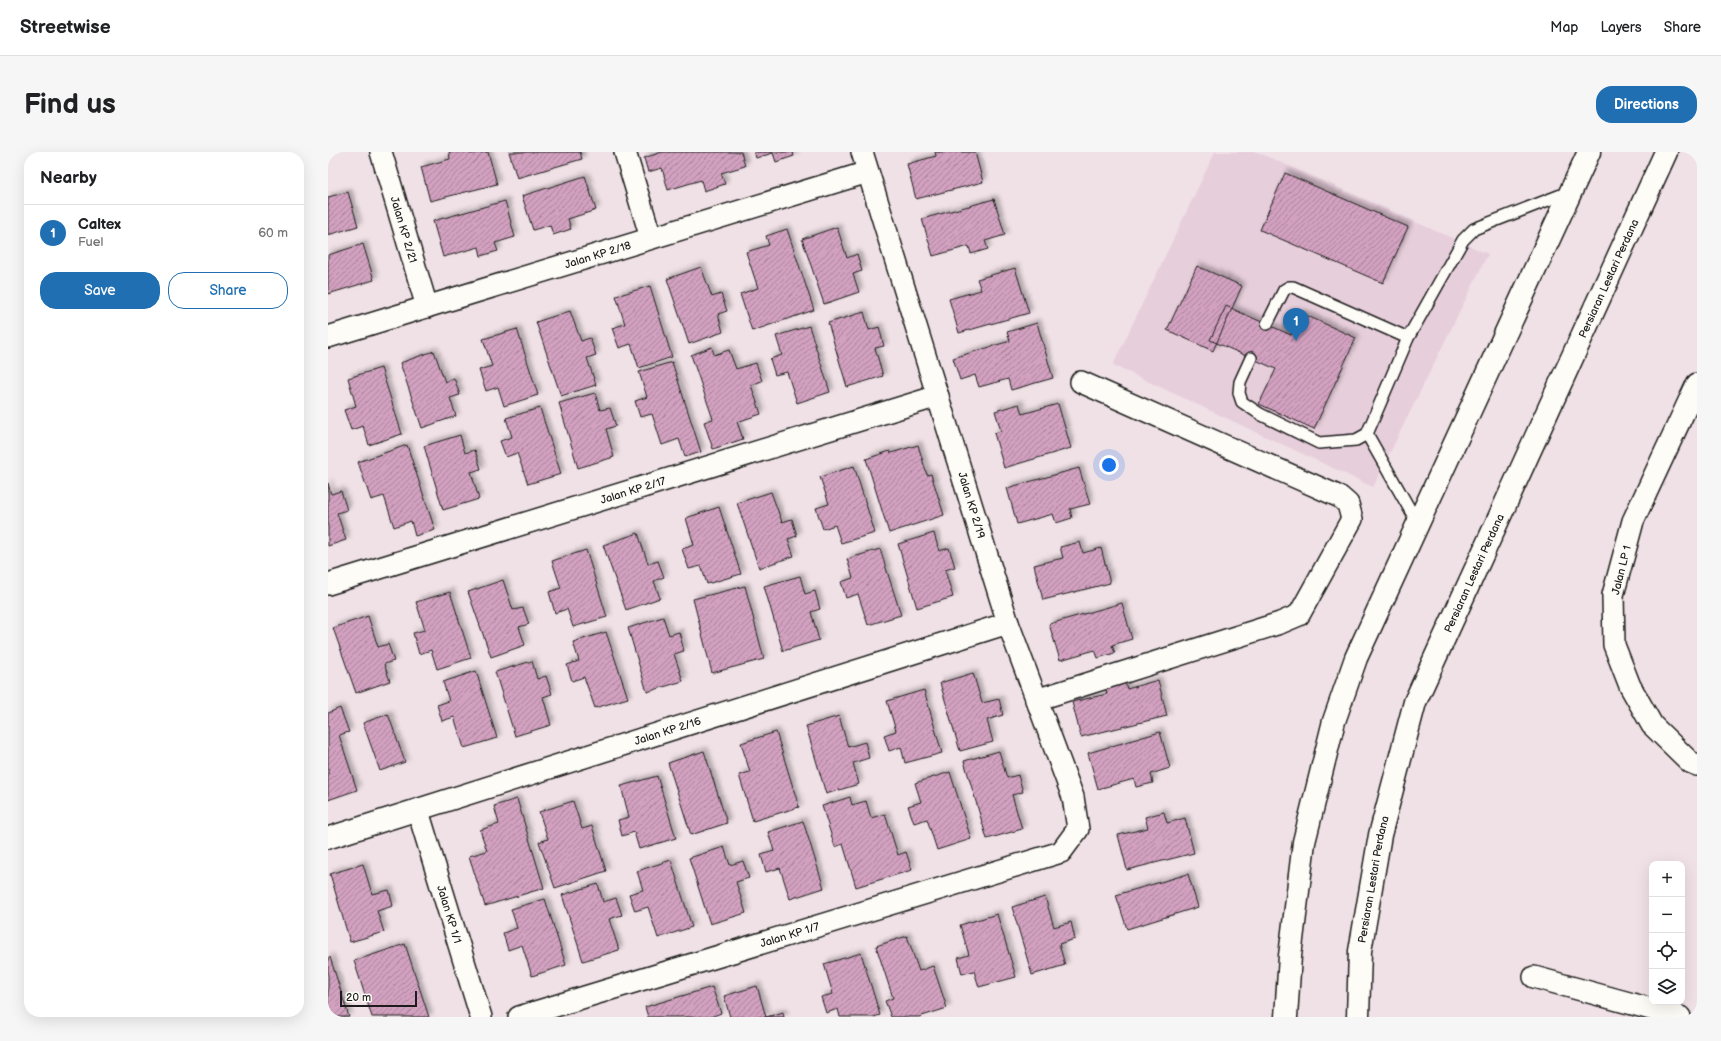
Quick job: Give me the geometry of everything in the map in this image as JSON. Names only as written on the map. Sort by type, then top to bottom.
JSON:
[{"type":"main road","points":[[1286,1017],[1290,956],[1304,842],[1334,721],[1356,658],[1589,152]]},
{"type":"main road","name":"Persiaran Lestari Perdana","points":[[1358,1017],[1360,951],[1380,835],[1415,702],[1666,152]]},
{"type":"street","name":"Jalan KP 2/21","points":[[381,152],[427,307]]},
{"type":"street","points":[[625,152],[651,238]]},
{"type":"street","name":"Jalan KP 2/19","points":[[862,152],[1008,623],[1073,797],[1078,829],[1061,852]]},
{"type":"street","name":"Jalan KP 2/18","points":[[328,337],[868,172]]},
{"type":"street","points":[[1036,700],[1280,623],[1299,615],[1352,519],[1348,504],[1340,497],[1080,382]]},
{"type":"street","name":"Jalan LP 1","points":[[1697,384],[1633,521],[1613,595],[1614,645],[1630,686],[1652,725],[1690,762],[1697,765]]},
{"type":"street","name":"Jalan KP 2/17","points":[[328,584],[938,396]]},
{"type":"street","name":"Jalan KP 2/16","points":[[328,838],[418,811],[1008,623]]},
{"type":"street","name":"Jalan KP 1/1","points":[[418,811],[481,1017]]},
{"type":"street","name":"Jalan KP 1/7","points":[[519,1017],[1061,852]]},
{"type":"street","points":[[1534,977],[1680,1017]]},
{"type":"lane","points":[[1251,358],[1240,382],[1239,393],[1242,402],[1260,414],[1319,443],[1356,440],[1367,434],[1408,338],[1463,240],[1474,229],[1571,191]]},
{"type":"lane","points":[[1267,324],[1284,290],[1289,287],[1293,287],[1408,338]]},
{"type":"lane","points":[[1367,434],[1418,524]]},
{"type":"shaded area","points":[[1215,152],[1257,152],[1488,254],[1373,487],[1113,365]]},
{"type":"building","points":[[449,152],[470,152],[470,154],[488,152],[497,184],[430,201],[421,167],[450,159]]},
{"type":"building","points":[[509,152],[580,152],[582,159],[517,178]]},
{"type":"building","points":[[662,152],[741,152],[745,166],[721,173],[725,184],[704,191],[701,180],[668,190],[662,168],[648,172],[644,158]]},
{"type":"building","points":[[754,152],[793,152],[794,156],[776,162],[773,153],[756,158]]},
{"type":"building","points":[[935,152],[975,152],[983,182],[916,199],[907,164],[936,156]]},
{"type":"building","points":[[1285,173],[1408,227],[1383,283],[1260,230]]},
{"type":"building","points":[[585,176],[596,210],[568,219],[571,229],[553,235],[550,225],[533,230],[522,196]]},
{"type":"building","points":[[348,192],[358,226],[328,235],[328,197]]},
{"type":"building","points":[[994,199],[1005,235],[985,241],[988,249],[971,254],[969,246],[933,256],[922,219]]},
{"type":"building","points":[[505,201],[515,237],[495,243],[498,251],[481,256],[479,247],[443,257],[433,221]]},
{"type":"building","points":[[837,227],[847,258],[857,254],[862,271],[853,274],[859,292],[824,304],[802,239]]},
{"type":"building","points":[[787,229],[814,310],[752,331],[740,294],[758,288],[746,252],[769,245],[766,236]]},
{"type":"building","points":[[363,244],[374,280],[328,294],[328,255]]},
{"type":"building","points":[[1197,266],[1242,286],[1213,351],[1167,330]]},
{"type":"building","points":[[701,267],[712,297],[721,294],[727,311],[718,314],[723,332],[689,344],[667,279]]},
{"type":"building","points":[[1015,268],[1029,313],[959,333],[949,299],[981,290],[977,279]]},
{"type":"building","points":[[650,286],[672,357],[639,368],[631,344],[619,348],[612,328],[625,324],[616,296]]},
{"type":"building","points":[[1226,306],[1291,335],[1301,313],[1356,338],[1314,429],[1259,404],[1276,369],[1210,340]]},
{"type":"building","points":[[570,311],[581,341],[590,338],[596,355],[587,358],[596,385],[561,396],[536,322]]},
{"type":"building","points":[[864,312],[869,330],[879,327],[884,346],[875,348],[883,376],[847,387],[828,323]]},
{"type":"building","points":[[1037,323],[1053,378],[1011,390],[1008,379],[979,387],[975,375],[960,380],[953,358],[1010,341],[1007,332]]},
{"type":"building","points":[[809,326],[830,392],[797,403],[787,372],[775,375],[770,359],[782,355],[776,336]]},
{"type":"building","points":[[517,329],[538,395],[504,406],[498,387],[486,391],[479,370],[492,366],[483,339]]},
{"type":"building","points":[[712,347],[714,355],[729,350],[736,369],[756,363],[762,381],[751,385],[761,414],[737,422],[743,439],[713,449],[704,422],[713,419],[691,355]]},
{"type":"building","points":[[434,351],[445,382],[454,378],[460,395],[450,398],[456,416],[422,428],[400,363]]},
{"type":"building","points":[[672,362],[701,452],[685,457],[679,439],[662,445],[652,414],[640,417],[635,401],[647,397],[639,372]]},
{"type":"building","points":[[381,368],[402,434],[369,445],[363,426],[351,430],[344,410],[356,406],[348,378]]},
{"type":"building","points":[[595,393],[600,410],[610,408],[616,426],[606,429],[614,457],[578,468],[559,403]]},
{"type":"building","points":[[1019,404],[1022,414],[1058,404],[1071,448],[1004,468],[994,433],[1001,431],[995,411]]},
{"type":"building","points":[[540,408],[561,474],[528,484],[517,453],[506,457],[500,441],[512,437],[506,418]]},
{"type":"building","points":[[460,435],[465,453],[475,450],[481,469],[471,472],[479,499],[443,510],[424,446]]},
{"type":"building","points":[[407,445],[435,530],[415,536],[411,521],[394,527],[384,496],[371,500],[358,462]]},
{"type":"building","points":[[918,445],[927,475],[931,474],[944,515],[889,533],[866,459],[890,451],[891,453]]},
{"type":"building","points":[[854,466],[875,533],[841,543],[835,525],[823,529],[816,508],[829,504],[820,477]]},
{"type":"building","points":[[1079,468],[1090,504],[1070,509],[1072,518],[1056,523],[1053,514],[1017,524],[1007,488]]},
{"type":"building","points":[[328,483],[331,494],[341,491],[347,510],[337,513],[346,540],[328,546]]},
{"type":"building","points":[[771,492],[782,522],[792,519],[797,536],[788,539],[794,556],[759,568],[737,503]]},
{"type":"building","points":[[719,507],[741,574],[707,584],[701,566],[689,569],[682,549],[694,545],[686,518]]},
{"type":"building","points":[[638,533],[648,564],[658,561],[664,577],[654,581],[660,598],[626,610],[603,545]]},
{"type":"building","points":[[934,533],[939,551],[949,548],[955,567],[945,570],[953,597],[917,608],[898,544]]},
{"type":"building","points":[[1080,542],[1083,553],[1101,548],[1110,583],[1043,600],[1034,565],[1063,558],[1060,547]]},
{"type":"building","points":[[880,549],[901,615],[868,625],[858,594],[846,598],[841,582],[853,578],[847,559]]},
{"type":"building","points":[[586,550],[607,617],[573,627],[567,609],[555,613],[549,592],[561,588],[552,561]]},
{"type":"building","points":[[800,576],[805,594],[815,591],[820,609],[811,612],[819,640],[783,651],[764,586]]},
{"type":"building","points":[[503,580],[513,610],[523,608],[529,624],[519,627],[525,645],[491,657],[468,592]]},
{"type":"building","points":[[745,586],[764,659],[712,673],[693,599]]},
{"type":"building","points":[[450,592],[471,658],[437,669],[431,650],[419,654],[413,633],[425,630],[416,602]]},
{"type":"building","points":[[1122,603],[1132,639],[1112,645],[1115,653],[1098,658],[1095,650],[1060,660],[1049,624]]},
{"type":"building","points":[[368,616],[378,647],[388,644],[394,661],[384,664],[390,681],[356,693],[333,628]]},
{"type":"building","points":[[663,617],[669,635],[679,632],[684,651],[674,654],[683,681],[647,692],[628,628]]},
{"type":"building","points":[[606,632],[628,698],[595,708],[584,677],[572,681],[567,665],[579,661],[573,642]]},
{"type":"building","points":[[532,661],[537,679],[546,676],[552,694],[543,697],[551,725],[515,736],[495,672]]},
{"type":"building","points":[[476,671],[497,738],[464,748],[454,717],[442,721],[437,705],[449,701],[443,682]]},
{"type":"building","points":[[973,673],[982,703],[999,699],[1003,715],[987,720],[993,742],[960,751],[940,683]]},
{"type":"building","points":[[1124,678],[1127,689],[1158,680],[1167,716],[1081,737],[1072,702],[1107,694],[1104,683]]},
{"type":"building","points":[[924,690],[942,753],[905,763],[901,747],[889,751],[884,735],[896,731],[887,701]]},
{"type":"building","points":[[340,708],[349,732],[339,735],[357,790],[328,800],[328,713]]},
{"type":"building","points":[[388,714],[405,762],[380,771],[363,723]]},
{"type":"building","points":[[839,716],[848,747],[865,742],[869,758],[853,763],[859,784],[826,794],[806,726]]},
{"type":"building","points":[[776,732],[799,807],[753,821],[739,775],[750,772],[741,743]]},
{"type":"building","points":[[1160,732],[1170,768],[1151,774],[1153,783],[1136,787],[1134,779],[1098,789],[1088,753]]},
{"type":"building","points":[[704,751],[727,823],[691,835],[668,763]]},
{"type":"building","points":[[999,751],[1007,778],[1018,775],[1023,792],[1012,795],[1022,829],[987,839],[964,761]]},
{"type":"building","points":[[950,772],[971,839],[937,850],[927,819],[914,823],[908,806],[921,802],[915,783]]},
{"type":"building","points":[[657,776],[676,838],[639,849],[634,832],[622,836],[618,820],[629,817],[621,786]]},
{"type":"building","points":[[850,797],[852,805],[866,801],[871,818],[885,814],[898,855],[906,852],[912,870],[856,887],[843,844],[835,847],[822,806]]},
{"type":"building","points":[[517,799],[544,888],[485,906],[469,856],[487,851],[480,830],[499,824],[494,806]]},
{"type":"building","points":[[573,801],[582,829],[592,826],[606,871],[555,888],[539,842],[548,839],[539,812]]},
{"type":"building","points":[[1164,812],[1167,823],[1185,818],[1194,853],[1127,870],[1118,835],[1148,828],[1145,817]]},
{"type":"building","points":[[803,821],[824,888],[790,899],[780,868],[766,872],[761,855],[774,851],[768,832]]},
{"type":"building","points":[[724,847],[730,865],[743,861],[749,878],[736,882],[746,913],[710,924],[689,858]]},
{"type":"building","points":[[671,860],[692,927],[658,938],[648,907],[635,911],[629,894],[643,890],[637,871]]},
{"type":"building","points":[[363,864],[372,894],[389,890],[393,906],[377,911],[384,932],[350,942],[330,874]]},
{"type":"building","points":[[1188,874],[1198,907],[1127,929],[1116,895]]},
{"type":"building","points":[[598,884],[603,902],[616,898],[622,915],[609,919],[619,950],[583,961],[562,895]]},
{"type":"building","points":[[1045,897],[1054,927],[1071,922],[1075,939],[1059,944],[1065,965],[1032,975],[1012,907]]},
{"type":"building","points":[[545,899],[566,965],[532,976],[522,945],[508,950],[503,933],[517,928],[511,909]]},
{"type":"building","points":[[997,914],[1016,977],[979,987],[974,971],[962,974],[958,958],[969,955],[960,925]]},
{"type":"building","points":[[907,936],[919,971],[933,966],[947,1008],[919,1017],[891,1017],[885,1001],[893,998],[876,946]]},
{"type":"building","points":[[405,944],[429,1017],[372,1017],[354,961]]},
{"type":"building","points":[[861,953],[880,1015],[874,1017],[840,1017],[838,1009],[826,1013],[821,997],[833,994],[824,964]]},
{"type":"building","points":[[330,957],[349,1017],[328,1017],[328,958]]},
{"type":"building","points":[[757,986],[766,1017],[730,1017],[724,996]]},
{"type":"building","points":[[712,987],[721,1013],[711,1017],[648,1017],[645,1007]]},
{"type":"building","points":[[783,1012],[784,1017],[766,1017]]},
{"type":"place","name":"Caltex","points":[[1296,341]]}]
